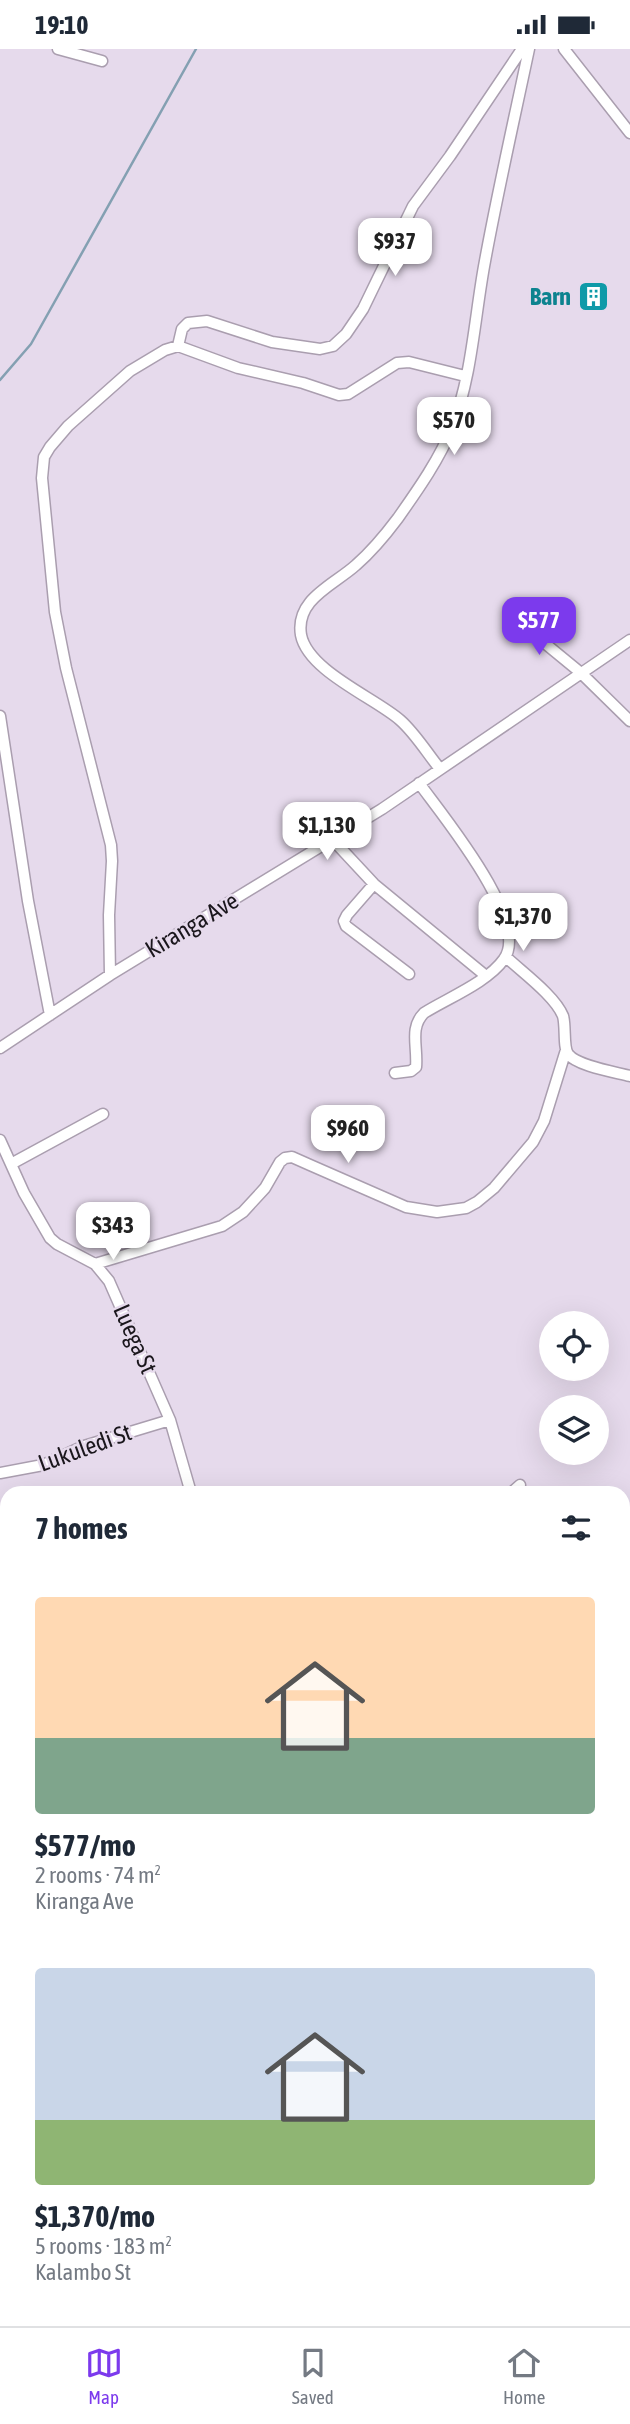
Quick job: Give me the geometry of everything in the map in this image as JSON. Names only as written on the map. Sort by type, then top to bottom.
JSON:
[{"type":"street","points":[[58,49],[102,61]]},
{"type":"street","points":[[178,346],[182,329],[188,323],[207,321],[272,342],[320,349],[332,346],[346,334],[363,309],[413,206],[522,49]]},
{"type":"street","points":[[440,769],[400,719],[337,678],[311,656],[302,638],[301,623],[305,608],[319,592],[356,565],[397,519],[453,426],[466,376],[485,261],[529,49]]},
{"type":"street","points":[[564,49],[630,133]]},
{"type":"street","points":[[110,975],[111,845],[66,668],[55,612],[43,478],[44,457],[68,426],[108,389],[149,358],[178,346],[238,368],[303,383],[339,395],[348,394],[377,373],[397,363],[409,362],[466,376]]},
{"type":"street","points":[[512,620],[581,673],[630,721]]},
{"type":"street","name":"Kiranga Ave","points":[[0,1048],[110,975],[333,841],[630,640]]},
{"type":"street","points":[[0,716],[50,1015]]},
{"type":"street","points":[[395,1073],[411,1071],[415,1067],[416,1024],[419,1018],[486,976],[506,957],[509,932],[501,907],[480,868],[419,783]]},
{"type":"street","points":[[333,841],[374,884],[486,976]]},
{"type":"street","points":[[374,884],[344,921],[346,926],[409,974]]},
{"type":"street","points":[[0,1140],[24,1193],[50,1238],[95,1264],[222,1226],[243,1212],[265,1188],[285,1158],[292,1157],[406,1207],[437,1212],[466,1208],[494,1188],[533,1142],[544,1121],[566,1050],[563,1016],[557,1006],[506,957]]},
{"type":"street","points":[[566,1050],[569,1056],[584,1063],[630,1076]]},
{"type":"street","points":[[11,1164],[103,1114]]},
{"type":"street","name":"Luega St","points":[[95,1264],[108,1281],[170,1420],[189,1486]]},
{"type":"street","name":"Lukuledi St","points":[[0,1473],[43,1465],[84,1446],[170,1420]]},
{"type":"waterway","points":[[0,380],[31,344],[196,49]]},
{"type":"place","name":"Barn","points":[[594,297]]}]
